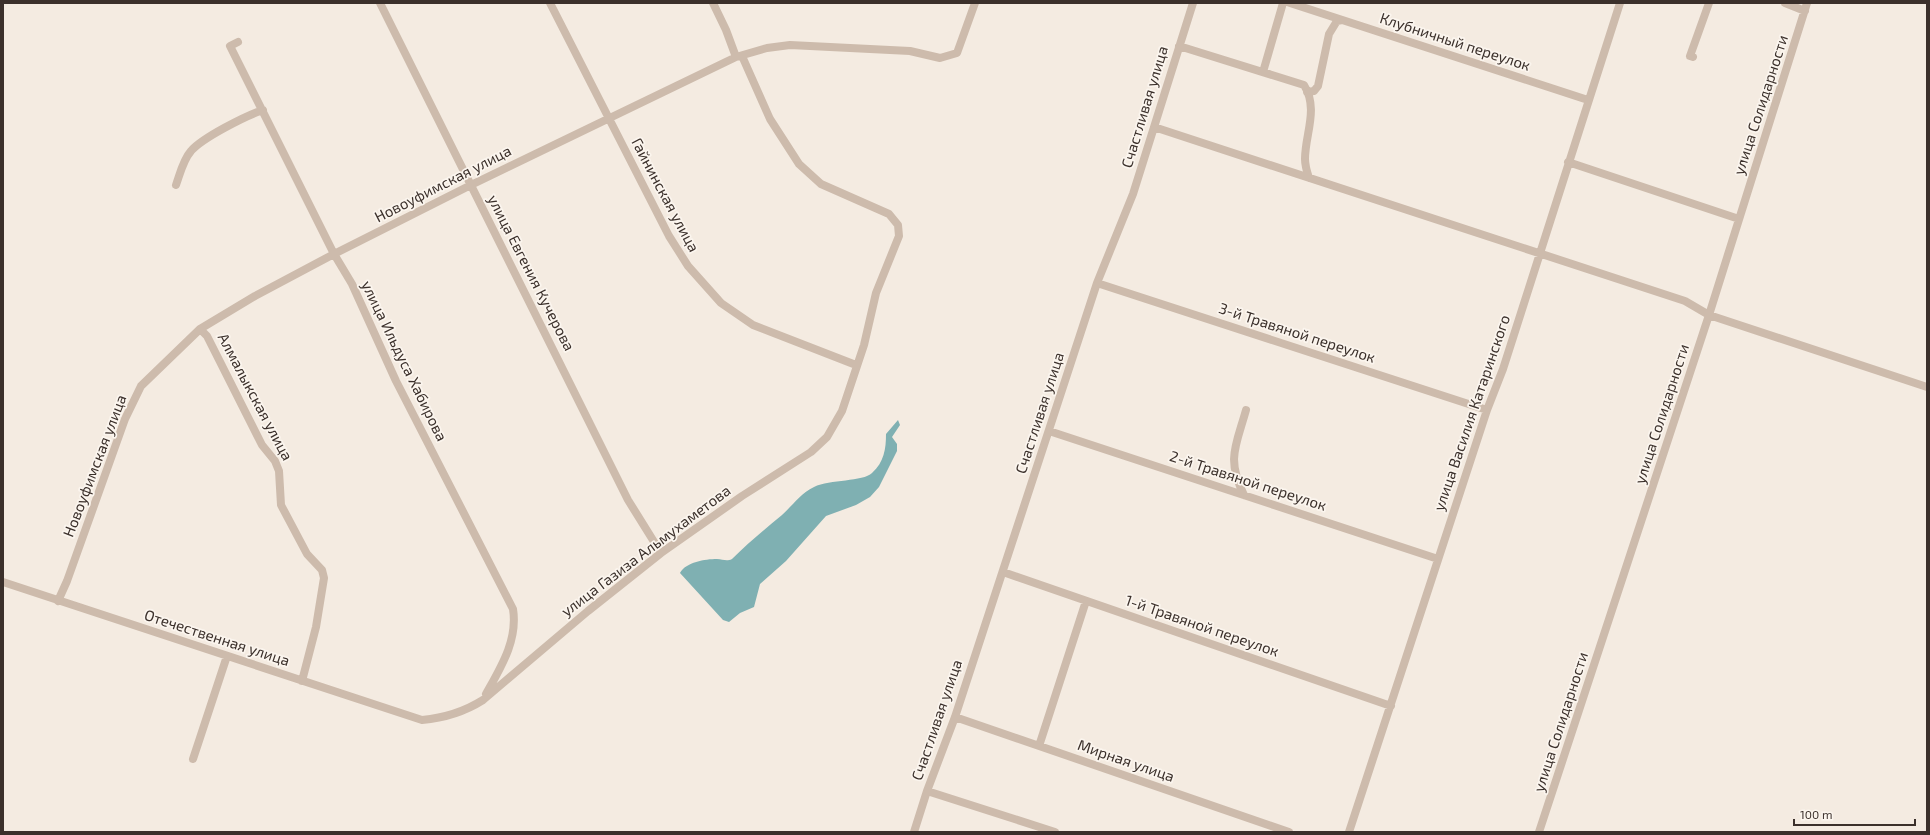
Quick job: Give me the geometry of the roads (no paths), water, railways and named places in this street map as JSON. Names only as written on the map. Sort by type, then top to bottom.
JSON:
[{"type":"street","name":"улица Евгения Кучерова","points":[[380,3],[628,500],[661,553]]},
{"type":"street","name":"Гайнинская улица","points":[[550,3],[669,236],[688,266],[721,303],[753,325],[856,365]]},
{"type":"street","name":"улица Газиза Альмухаметова","points":[[422,720],[454,714],[472,707],[483,700],[588,611],[661,553],[742,496],[811,452],[827,437],[842,411],[856,365],[864,345],[876,293],[899,236],[898,225],[888,214],[821,184],[799,164],[770,119],[713,3]]},
{"type":"street","name":"Новоуфимская улица","points":[[58,601],[67,581],[125,419],[141,386],[200,329],[255,296],[334,254],[471,185],[739,57],[766,48],[790,45],[910,51],[940,58],[956,52],[975,3]]},
{"type":"street","name":"Счастливая улица","points":[[914,832],[1003,572],[1097,283],[1133,194],[1193,3]]},
{"type":"street","points":[[1262,72],[1283,3]]},
{"type":"street","name":"Клубничный переулок","points":[[1290,3],[1588,100]]},
{"type":"street","name":"улица Василия Катаринского","points":[[1349,832],[1487,410],[1503,368],[1620,3]]},
{"type":"street","points":[[1693,57],[1690,56],[1709,3]]},
{"type":"street","points":[[1785,3],[1806,7]]},
{"type":"street","name":"улица Солидарности","points":[[1539,832],[1709,315],[1806,7]]},
{"type":"street","points":[[1307,92],[1314,91],[1318,86],[1329,34],[1337,21],[1342,20]]},
{"type":"street","name":"улица Ильдуса Хабирова","points":[[238,42],[230,46],[334,254],[352,284],[396,382],[513,608],[514,631],[508,650],[498,673],[483,700]]},
{"type":"street","points":[[1179,46],[1304,85],[1312,113],[1304,160],[1309,178]]},
{"type":"street","points":[[176,185],[190,152],[198,145],[252,114],[263,110]]},
{"type":"street","points":[[1154,127],[1685,301],[1709,315],[1927,387]]},
{"type":"street","points":[[1568,162],[1739,220]]},
{"type":"street","name":"3-й Травяной переулок","points":[[1097,283],[1487,410]]},
{"type":"street","name":"Алмалыкская улица","points":[[200,329],[207,336],[262,445],[275,461],[279,471],[281,505],[307,554],[322,570],[324,578],[316,627],[302,681]]},
{"type":"street","points":[[1244,495],[1233,467],[1235,452],[1246,410]]},
{"type":"street","name":"2-й Травяной переулок","points":[[1049,431],[1438,559]]},
{"type":"street","name":"1-й Травяной переулок","points":[[1003,572],[1391,706]]},
{"type":"street","name":"Отечественная улица","points":[[3,582],[422,720]]},
{"type":"street","points":[[1039,746],[1086,601]]},
{"type":"street","points":[[194,759],[227,656]]},
{"type":"street","name":"Мирная улица","points":[[954,717],[1289,832]]},
{"type":"street","points":[[927,791],[1055,832]]},
{"type":"water","points":[[898,420],[900,425],[892,437],[897,444],[897,451],[879,487],[870,497],[856,505],[826,516],[786,561],[760,584],[754,607],[740,613],[729,622],[723,620],[680,573],[687,566],[696,562],[712,559],[732,559],[782,515],[801,496],[814,487],[821,484],[868,476],[876,469],[882,460],[886,445],[886,434]]}]
